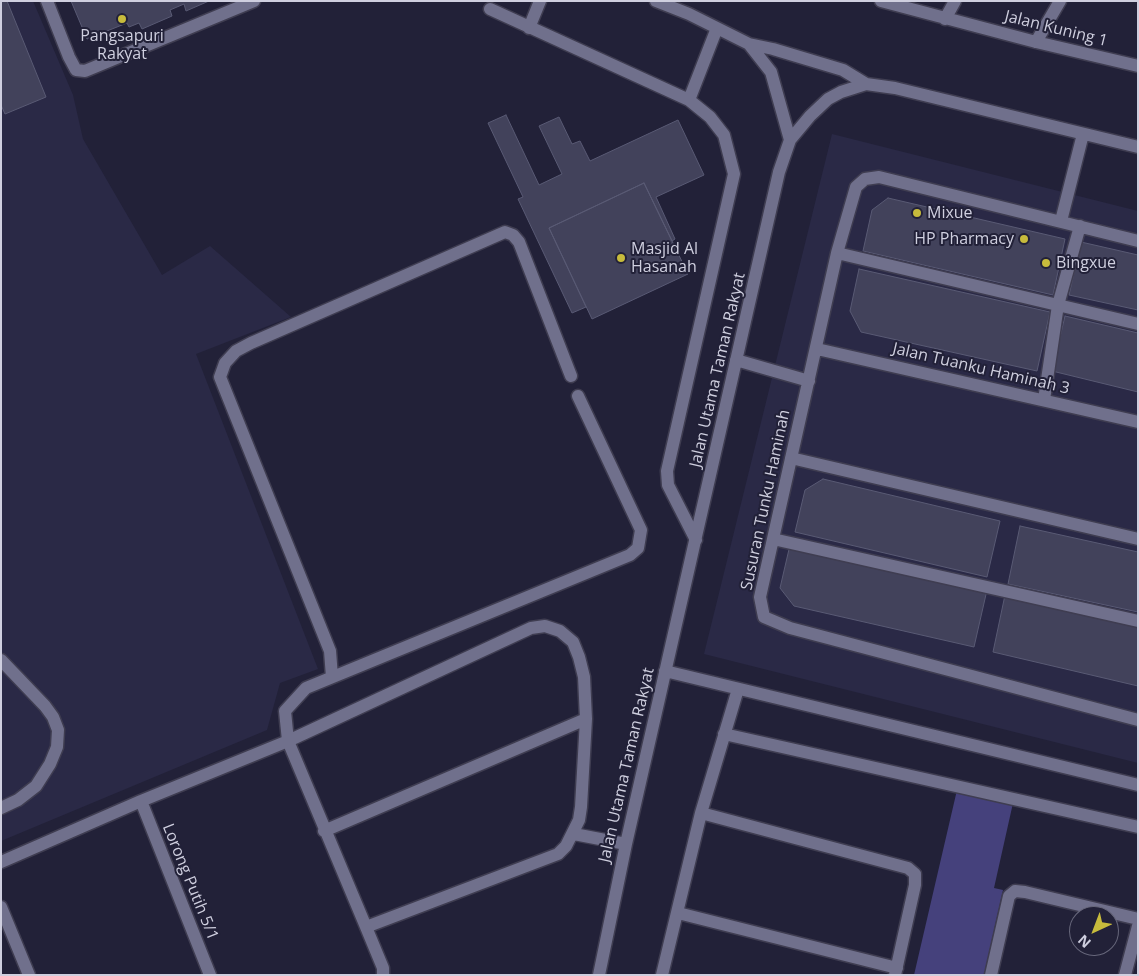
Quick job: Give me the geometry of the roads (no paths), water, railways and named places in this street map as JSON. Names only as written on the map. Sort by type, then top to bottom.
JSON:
[{"type":"street","points":[[48,1],[69,57],[76,70],[85,71],[254,1]]},
{"type":"street","points":[[529,28],[540,1]]},
{"type":"street","points":[[656,1],[749,44],[843,70],[866,84]]},
{"type":"street","name":"Jalan Kuning 1","points":[[881,1],[945,19],[1138,66]]},
{"type":"street","points":[[945,19],[955,1]]},
{"type":"street","points":[[1036,42],[1060,1]]},
{"type":"street","points":[[490,8],[529,28],[689,100],[710,117],[724,135],[734,174],[667,470],[668,485],[696,540]]},
{"type":"street","points":[[689,100],[717,28]]},
{"type":"street","points":[[749,44],[771,72],[790,140]]},
{"type":"street","name":"Jalan Utama Taman Rakyat","points":[[599,975],[626,844],[779,172],[790,140],[810,116],[828,99],[841,92],[866,84],[895,88],[1138,147]]},
{"type":"street","points":[[1083,134],[1061,221],[1138,241]]},
{"type":"street","name":"Susuran Tunku Haminah","points":[[1061,221],[879,177],[865,179],[856,187],[837,253],[760,597],[764,617],[790,628],[1138,720]]},
{"type":"street","points":[[1044,400],[1058,305],[1080,226]]},
{"type":"street","points":[[332,677],[330,651],[220,377],[225,363],[236,351],[251,343],[505,232],[513,235],[519,242],[571,376]]},
{"type":"street","points":[[837,253],[1138,324]]},
{"type":"street","name":"Jalan Tuanku Haminah 3","points":[[817,349],[1138,422]]},
{"type":"street","points":[[736,360],[809,381]]},
{"type":"street","points":[[383,975],[366,927],[324,831],[288,741],[285,711],[306,688],[630,555],[638,548],[641,530],[578,396]]},
{"type":"street","points":[[791,458],[1138,539]]},
{"type":"street","points":[[773,539],[1138,621]]},
{"type":"street","points":[[1,862],[141,801],[288,741],[531,628],[545,626],[560,631],[573,642],[584,677],[586,719],[582,807],[574,834],[558,854],[366,927]]},
{"type":"street","points":[[1,660],[45,706],[53,717],[58,730],[57,747],[50,764],[36,786],[18,800],[1,808]]},
{"type":"street","points":[[665,671],[1138,785]]},
{"type":"street","points":[[662,975],[701,813],[738,689]]},
{"type":"street","points":[[324,831],[586,719]]},
{"type":"street","points":[[724,734],[1138,827]]},
{"type":"street","name":"Lorong Putih 5/1","points":[[141,801],[210,975]]},
{"type":"street","points":[[678,913],[896,971],[916,885],[915,874],[908,868],[701,813]]},
{"type":"street","points":[[574,834],[626,844]]},
{"type":"street","points":[[990,975],[1009,896],[1015,891],[1138,919]]},
{"type":"street","points":[[1,907],[29,975]]},
{"type":"street","points":[[1125,975],[1138,926]]},
{"type":"place","name":"Pangsapuri Rakyat","points":[[122,19]]},
{"type":"place","name":"Mixue","points":[[917,213]]},
{"type":"place","name":"HP Pharmacy","points":[[1024,239]]},
{"type":"place","name":"Masjid Al Hasanah","points":[[621,258]]},
{"type":"place","name":"Bingxue","points":[[1046,263]]}]
